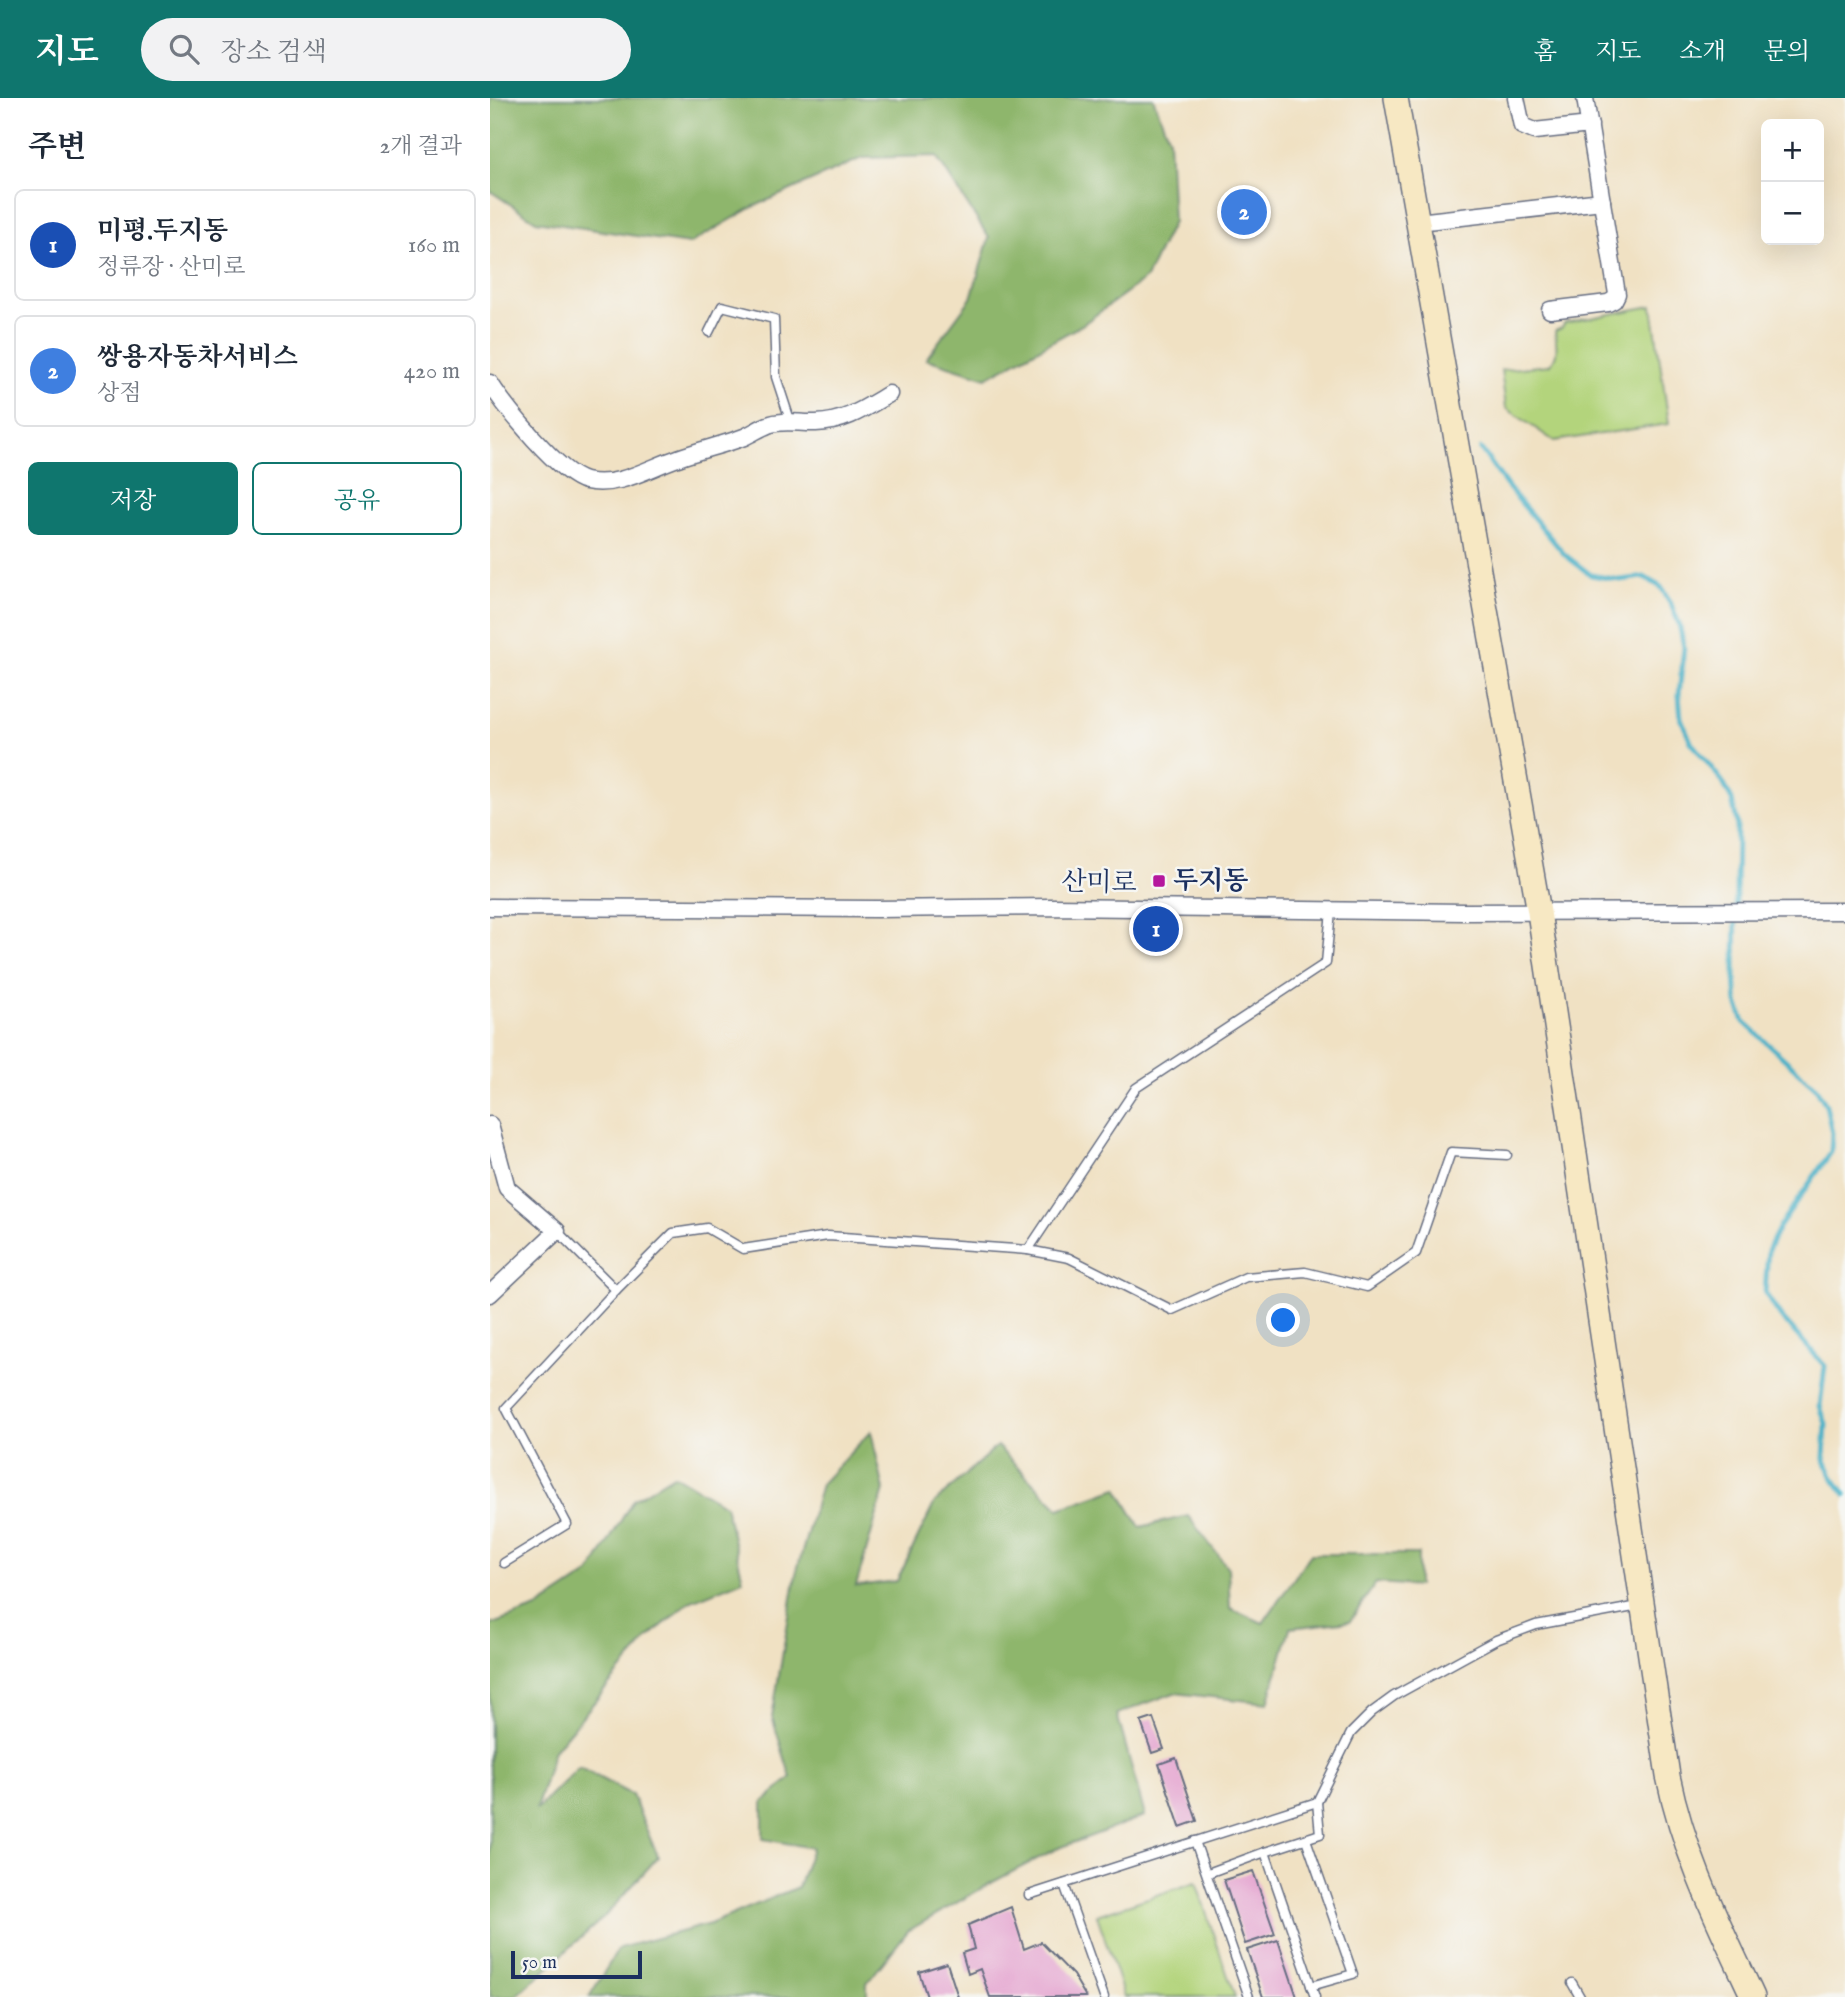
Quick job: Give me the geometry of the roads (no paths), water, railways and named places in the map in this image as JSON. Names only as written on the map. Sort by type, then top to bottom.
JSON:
[{"type":"street","points":[[1396,98],[1539,912],[1675,1810],[1684,1842],[1704,1892],[1753,1997]]},
{"type":"street","points":[[1516,98],[1522,126],[1534,131],[1590,125]]},
{"type":"street","points":[[1550,310],[1614,300],[1616,285],[1585,98]]},
{"type":"street","points":[[1418,222],[1602,201]]},
{"type":"street","points":[[490,383],[522,425],[558,462],[583,480],[605,483],[625,479],[677,458],[744,437],[771,423],[818,423],[850,417],[890,394]]},
{"type":"street","name":"산미로","points":[[490,907],[1845,911]]},
{"type":"street","points":[[490,1125],[508,1188],[557,1231],[490,1294]]},
{"type":"lane","points":[[709,332],[722,306],[775,319],[776,377],[791,423]]},
{"type":"lane","points":[[1028,1250],[1136,1088],[1326,963],[1331,911]]},
{"type":"lane","points":[[504,1563],[567,1524],[506,1408],[673,1233],[707,1228],[743,1249],[828,1236],[1028,1250],[1069,1258],[1172,1310],[1246,1277],[1305,1272],[1367,1287],[1416,1254],[1451,1152],[1507,1155]]},
{"type":"lane","points":[[557,1231],[616,1290]]},
{"type":"lane","points":[[1208,1872],[1320,1834],[1317,1802],[1350,1733],[1394,1696],[1496,1640],[1536,1625],[1642,1606]]},
{"type":"lane","points":[[1029,1895],[1317,1802]]},
{"type":"lane","points":[[1306,1839],[1353,1974],[1311,1986]]},
{"type":"lane","points":[[1195,1841],[1208,1872],[1249,1997]]},
{"type":"lane","points":[[1265,1853],[1315,1997]]},
{"type":"lane","points":[[1064,1884],[1104,1997]]},
{"type":"lane","points":[[1572,1983],[1580,1997]]},
{"type":"waterway","points":[[1481,449],[1507,486],[1565,555],[1591,575],[1620,580],[1644,577],[1661,587],[1679,624],[1684,647],[1679,695],[1681,718],[1691,742],[1722,781],[1732,800],[1737,823],[1737,1003],[1744,1022],[1816,1088],[1826,1105],[1832,1133],[1831,1152],[1780,1226],[1768,1250],[1765,1293],[1781,1317],[1825,1366],[1820,1406],[1826,1424],[1824,1458],[1832,1476],[1845,1494]]},
{"type":"place","name":"쌍용자동차서비스","points":[[1244,212]]},
{"type":"place","name":"두지동","points":[[1159,881]]},
{"type":"place","name":"미평.두지동","points":[[1156,929]]}]
